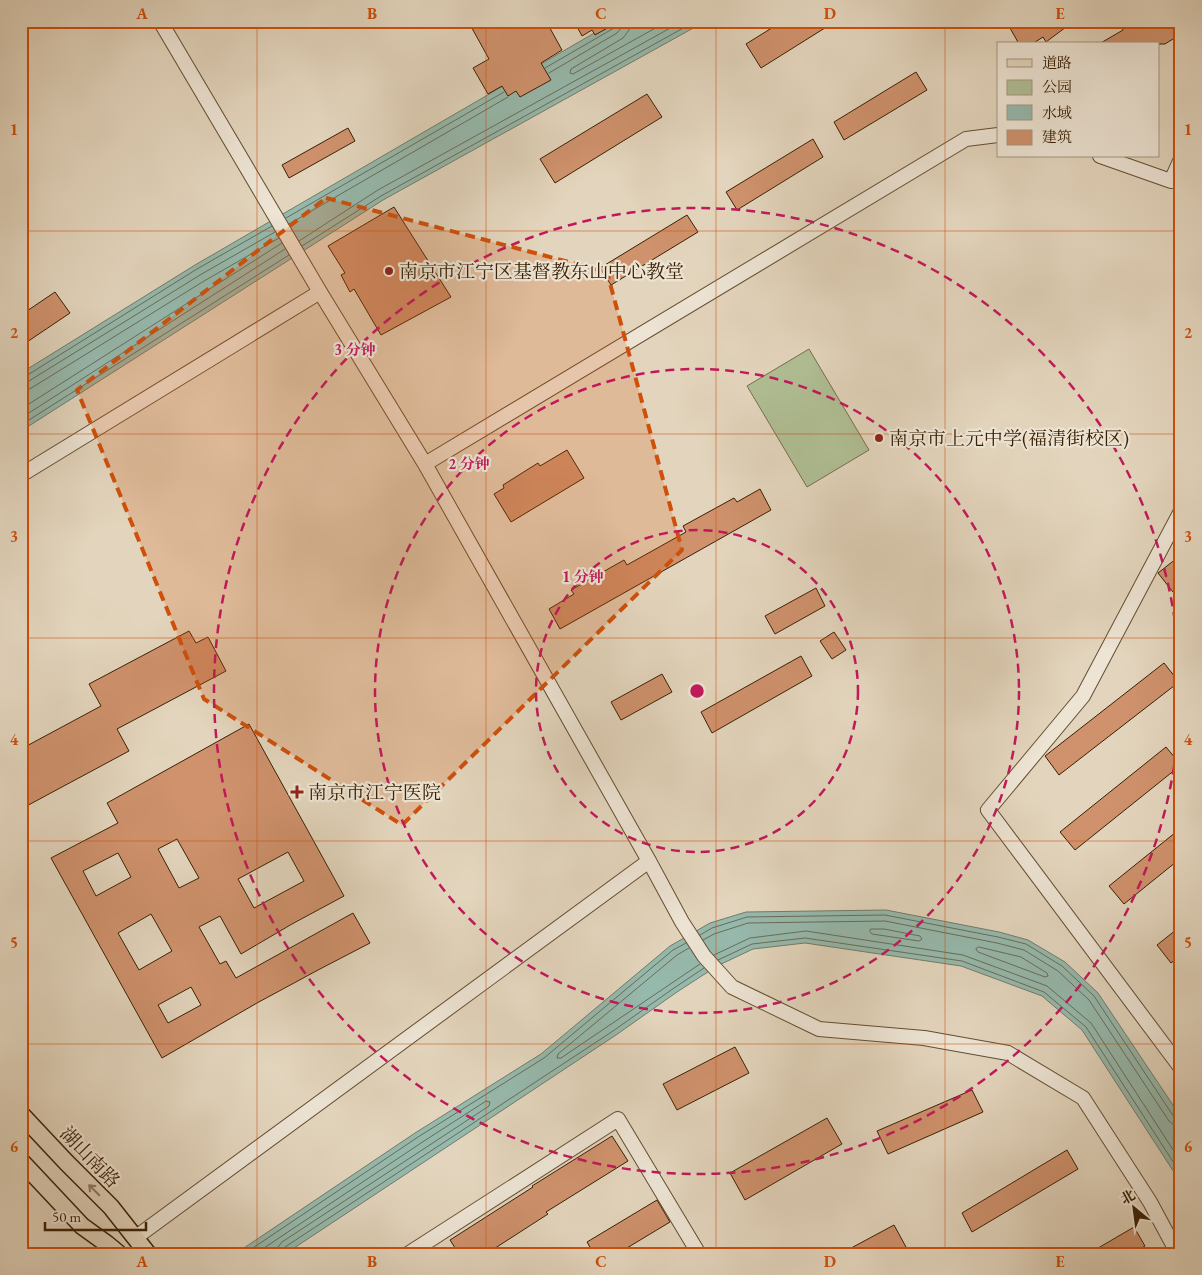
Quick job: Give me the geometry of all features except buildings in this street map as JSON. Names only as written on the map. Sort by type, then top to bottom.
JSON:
[{"type":"main road","name":"湖山南路","points":[[21,1114],[111,1207],[148,1254]]},
{"type":"main road","points":[[21,1161],[82,1226],[119,1254]]},
{"type":"street","points":[[160,21],[320,292],[425,464],[682,922],[704,956],[732,987],[818,1029],[924,1038],[1008,1053],[1083,1098],[1150,1202],[1178,1254]]},
{"type":"street","points":[[425,464],[966,139],[997,135]]},
{"type":"street","points":[[1106,158],[1170,181],[1181,159]]},
{"type":"street","points":[[21,475],[320,292]]},
{"type":"street","points":[[1181,511],[1083,696],[988,810],[1181,1068]]},
{"type":"street","points":[[135,1238],[649,861]]},
{"type":"street","points":[[408,1254],[618,1119],[699,1254]]},
{"type":"highlighted area","points":[[326,198],[607,272],[682,550],[402,825],[204,699],[77,390]]},
{"type":"green space","points":[[809,349],[869,450],[807,487],[747,386]]},
{"type":"water","points":[[615,21],[706,21],[383,200],[21,431],[21,373],[195,265]]},
{"type":"water","points":[[886,910],[999,932],[1028,940],[1065,962],[1098,993],[1181,1117],[1181,1183],[1082,1030],[1042,996],[961,966],[805,943],[753,949],[717,966],[285,1254],[235,1254],[415,1133],[541,1054],[670,946],[710,923],[746,912]]},
{"type":"place","name":"南京市江宁区基督教东山中心教堂","points":[[389,271]]},
{"type":"place","name":"南京市上元中学(福清街校区)","points":[[879,438]]},
{"type":"place","name":"南京市江宁医院","points":[[297,792]]}]
